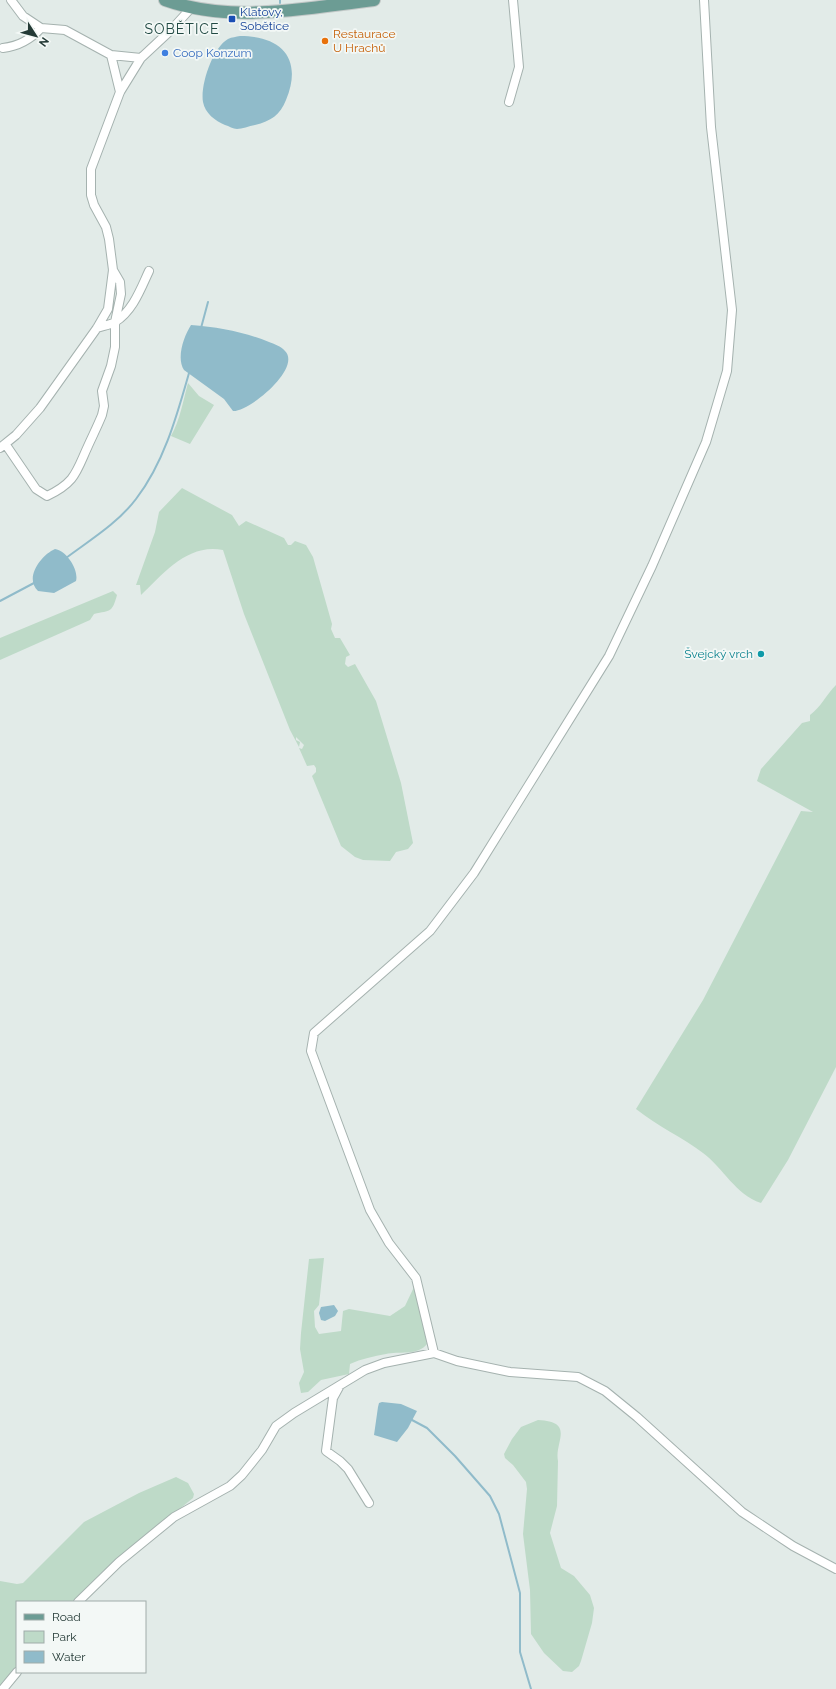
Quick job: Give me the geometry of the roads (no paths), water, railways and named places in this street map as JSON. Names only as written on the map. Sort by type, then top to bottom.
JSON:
[{"type":"main road","points":[[165,0],[220,12],[250,13],[374,0]]},
{"type":"street","points":[[11,0],[23,16],[41,28],[65,30],[111,55],[140,58]]},
{"type":"street","points":[[509,102],[519,67],[514,0]]},
{"type":"street","points":[[434,1354],[416,1278],[389,1243],[370,1210],[311,1051],[312,1042],[314,1033],[325,1022],[430,931],[474,873],[609,656],[652,566],[706,442],[727,371],[732,310],[711,127],[704,0]]},
{"type":"street","points":[[113,270],[120,282],[121,294],[115,322],[115,347],[111,366],[102,391],[104,406],[102,414],[81,466],[71,480],[57,491],[46,496],[41,493],[3,447],[40,408],[97,328],[108,309],[113,270],[106,227],[94,205],[91,195],[90,182],[92,169],[101,140],[120,92],[140,58],[171,30],[192,7]]},
{"type":"street","points":[[3,48],[15,46],[24,42],[41,28]]},
{"type":"street","points":[[111,55],[120,92]]},
{"type":"street","points":[[97,328],[115,322],[137,298],[149,271]]},
{"type":"street","points":[[79,1601],[119,1562],[174,1517],[230,1486],[242,1475],[262,1450],[276,1426],[365,1370],[384,1363],[434,1354],[457,1361],[510,1372],[578,1377],[605,1391],[637,1417],[742,1512],[793,1546],[836,1569]]},
{"type":"street","points":[[340,1385],[333,1398],[326,1451],[348,1469],[369,1503]]},
{"type":"street","points":[[3,1689],[16,1673]]},
{"type":"water","points":[[240,36],[255,37],[267,40],[277,45],[285,53],[290,62],[292,73],[291,85],[281,110],[266,122],[237,129],[221,123],[211,116],[204,106],[203,95],[209,67],[217,50],[222,43],[228,39]]},
{"type":"water","points":[[191,325],[241,333],[260,338],[277,345],[285,351],[288,358],[286,368],[280,378],[261,397],[241,409],[233,411],[224,399],[184,370],[181,353],[186,335]]},
{"type":"water","points":[[55,549],[64,553],[68,557],[76,572],[76,581],[54,593],[38,591],[34,586],[33,580],[36,567],[44,556]]},
{"type":"water","points":[[334,1305],[338,1311],[335,1316],[325,1321],[321,1320],[319,1313],[321,1307]]},
{"type":"water","points":[[379,1403],[401,1404],[417,1411],[408,1428],[397,1442],[374,1435],[378,1407]]},
{"type":"waterway","points":[[201,328],[208,302]]},
{"type":"waterway","points":[[66,558],[121,516],[129,508],[146,485],[162,454],[180,405],[189,373]]},
{"type":"waterway","points":[[0,601],[34,583]]},
{"type":"waterway","points":[[412,1420],[427,1428],[455,1456],[490,1496],[499,1514],[520,1593],[520,1652],[531,1689]]},
{"type":"place","name":"Klatovy, Sobětice","points":[[232,19]]},
{"type":"place","name":"Restaurace U Hrachů","points":[[325,41]]},
{"type":"place","name":"Coop Konzum","points":[[165,53]]},
{"type":"place","name":"Švejcký vrch","points":[[761,654]]},
{"type":"district","name":"SOBĚTICE","points":[[182,29]]}]
